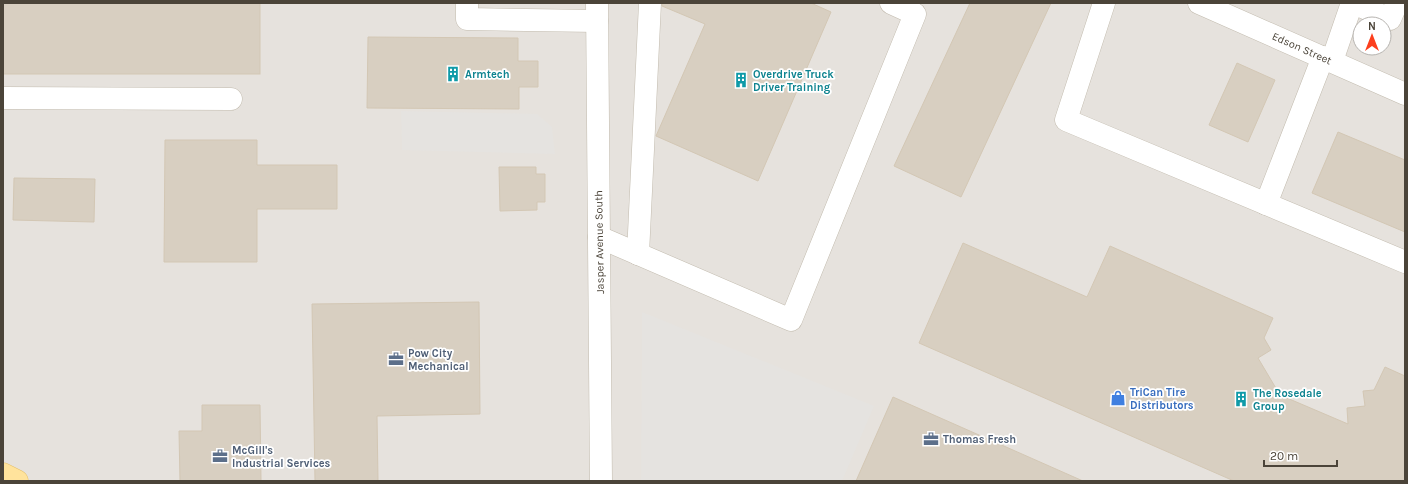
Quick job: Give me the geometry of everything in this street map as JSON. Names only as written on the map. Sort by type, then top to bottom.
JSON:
[{"type":"main road","points":[[3,474],[17,481]]},
{"type":"street","points":[[467,3],[467,19],[597,12]]},
{"type":"street","points":[[638,254],[650,3]]},
{"type":"street","points":[[599,237],[791,320],[915,14],[891,3]]},
{"type":"street","points":[[1104,3],[1066,120],[1405,262]]},
{"type":"street","name":"Edson Street","points":[[1199,3],[1405,94]]},
{"type":"street","points":[[1266,204],[1327,59],[1353,3],[1390,19],[1397,3]]},
{"type":"street","name":"Jasper Avenue South","points":[[597,12],[601,481]]},
{"type":"street","points":[[3,98],[231,99]]},
{"type":"shaded area","points":[[3,3],[1405,3],[1405,481],[3,481]]},
{"type":"shaded area","points":[[401,111],[537,114],[552,127],[555,154],[402,150]]},
{"type":"shaded area","points":[[642,312],[874,406],[842,481],[641,481]]},
{"type":"building","points":[[3,3],[260,3],[260,74],[3,74]]},
{"type":"building","name":"Overdrive Truck Driver Training","points":[[662,3],[811,3],[831,12],[758,181],[656,136],[705,24],[662,6]]},
{"type":"building","points":[[970,3],[1051,3],[961,197],[894,166]]},
{"type":"building","name":"Armtech","points":[[368,37],[518,38],[518,61],[538,61],[538,87],[519,87],[519,109],[367,108]]},
{"type":"building","points":[[1237,63],[1275,80],[1248,142],[1209,125]]},
{"type":"building","points":[[1338,132],[1405,160],[1405,232],[1312,193]]},
{"type":"building","points":[[165,140],[257,140],[257,165],[337,165],[337,209],[257,209],[257,262],[164,262]]},
{"type":"building","points":[[499,167],[536,167],[536,174],[545,174],[545,202],[537,202],[537,210],[500,211]]},
{"type":"building","points":[[14,178],[95,179],[94,222],[13,220]]},
{"type":"building","name":"TriCan Tire Distributors","points":[[963,243],[1087,297],[1110,246],[1273,318],[1264,338],[1271,350],[1258,358],[1280,395],[1348,424],[1347,408],[1365,406],[1363,391],[1374,390],[1385,367],[1405,376],[1405,481],[1234,481],[919,343]]},
{"type":"building","name":"Pow City Mechanical","points":[[479,302],[480,414],[377,416],[378,481],[315,481],[312,304]]},
{"type":"building","name":"Thomas Fresh","points":[[893,397],[1083,481],[856,481]]},
{"type":"building","name":"McGill's Industrial Services","points":[[202,405],[260,405],[261,481],[180,481],[179,431],[202,431]]},
{"type":"place","name":"Armtech","points":[[453,74]]},
{"type":"place","name":"Overdrive Truck Driver Training","points":[[741,80]]},
{"type":"place","name":"Pow City Mechanical","points":[[396,359]]},
{"type":"place","name":"TriCan Tire Distributors","points":[[1118,398]]},
{"type":"place","name":"The Rosedale Group","points":[[1241,399]]},
{"type":"place","name":"Thomas Fresh","points":[[931,439]]},
{"type":"place","name":"McGill's Industrial Services","points":[[220,456]]}]
